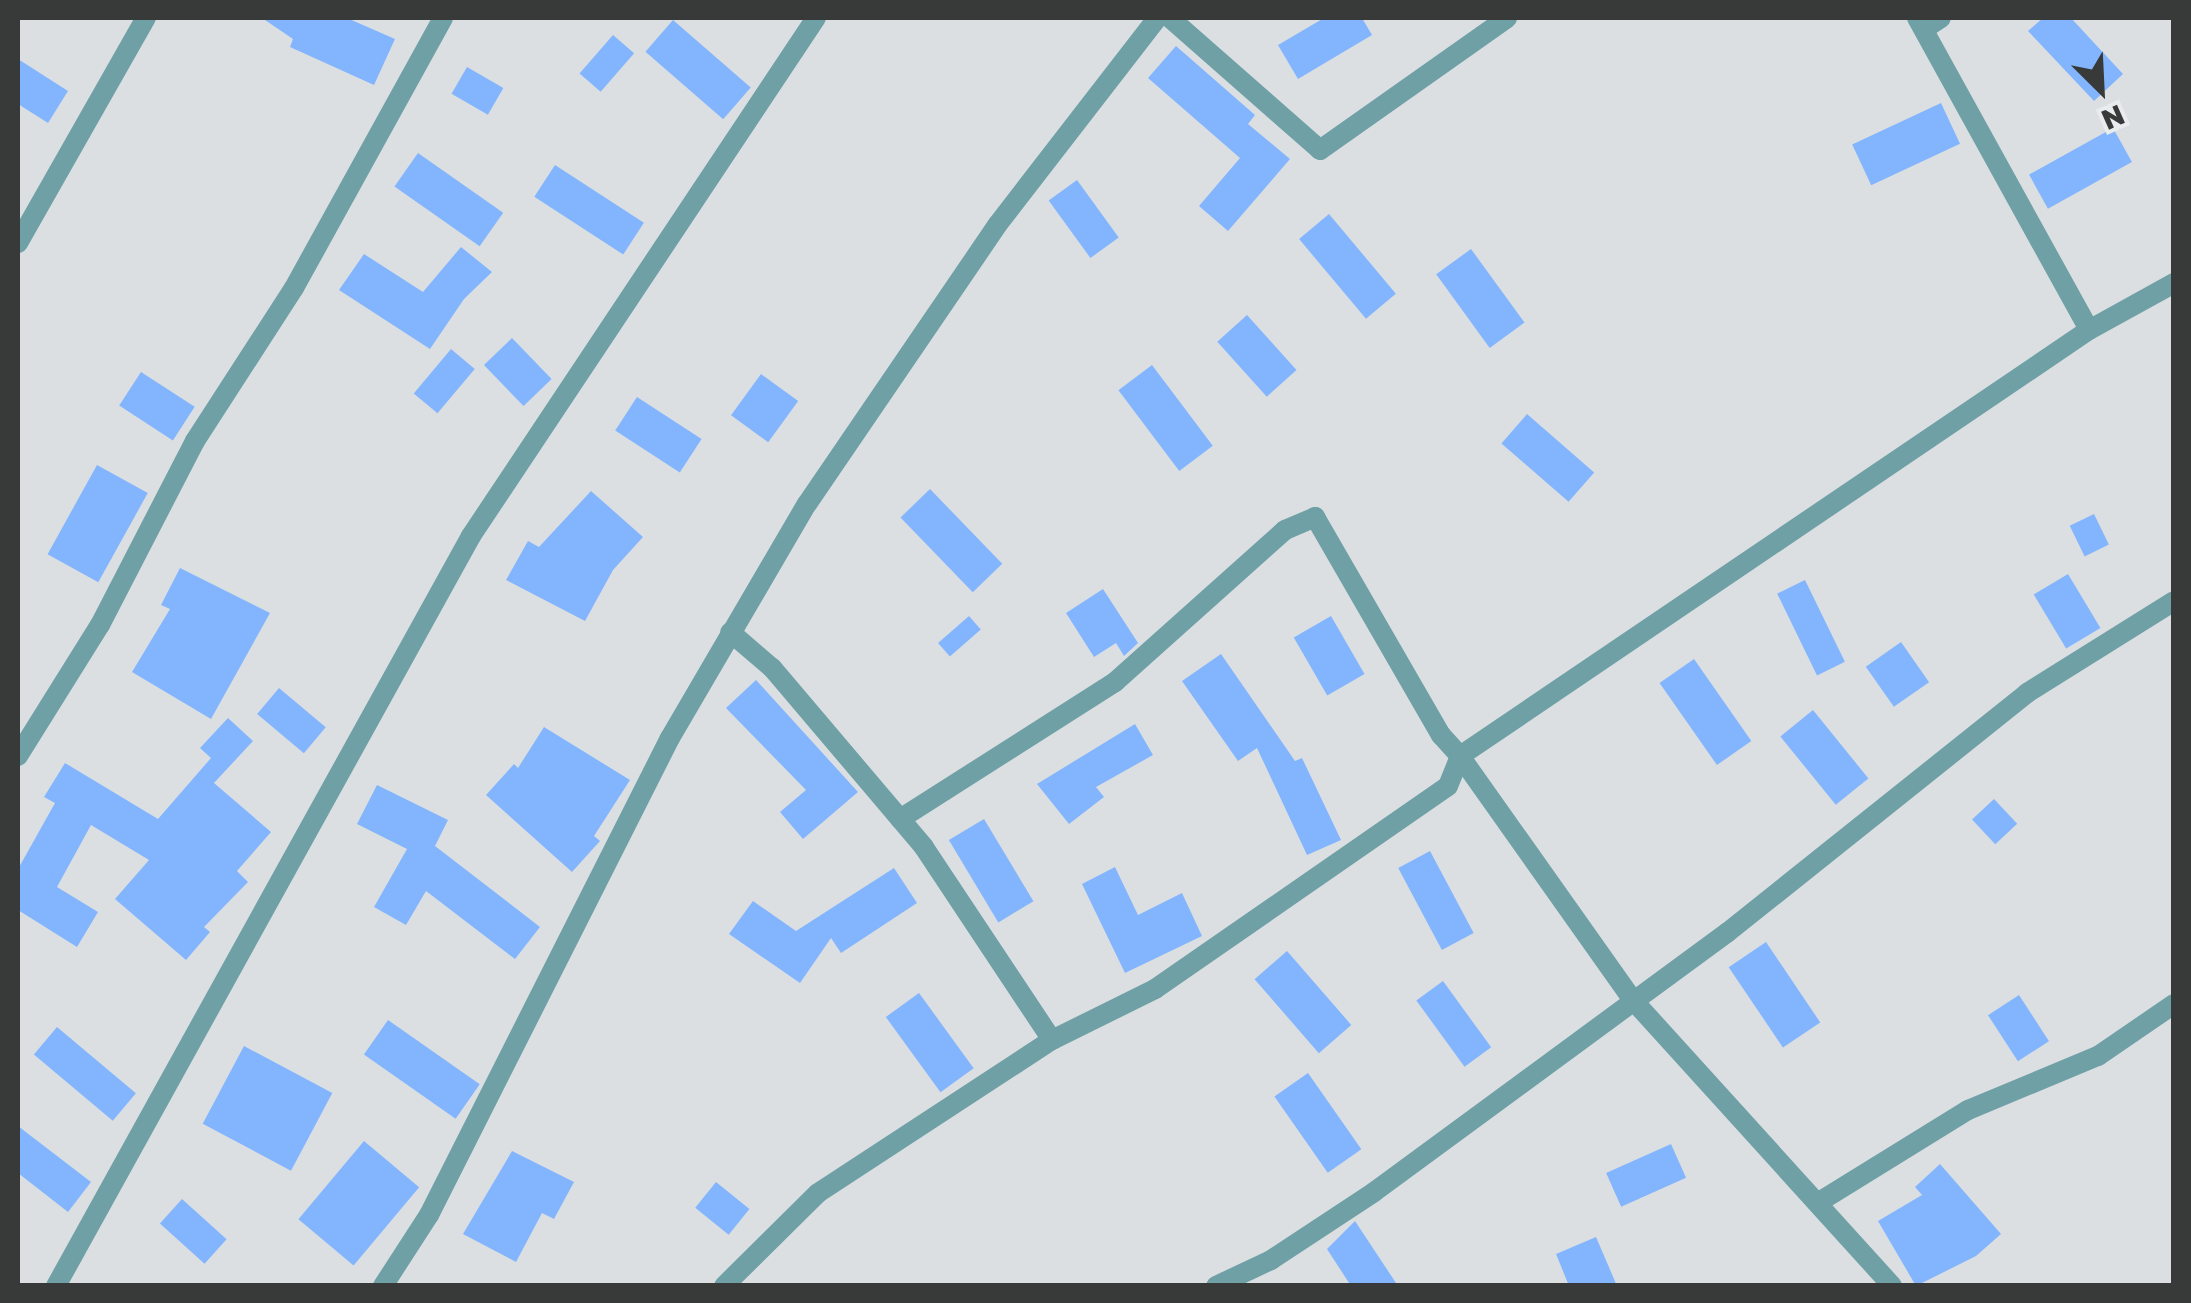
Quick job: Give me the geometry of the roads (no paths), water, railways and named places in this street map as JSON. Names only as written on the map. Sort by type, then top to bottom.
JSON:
[{"type":"street","points":[[18,243],[146,18]]},
{"type":"street","points":[[18,756],[100,625],[195,442],[294,288],[442,18]]},
{"type":"street","points":[[56,1286],[471,536],[816,18]]},
{"type":"street","points":[[382,1286],[429,1215],[584,901],[730,632],[807,504],[998,224],[1157,18]]},
{"type":"street","points":[[1170,18],[1320,150],[1506,18]]},
{"type":"street","points":[[1927,21],[2089,330]]},
{"type":"street","points":[[724,1286],[818,1193],[1052,1040],[1155,989],[1448,786],[1460,756],[2089,330],[2174,283]]},
{"type":"street","points":[[900,818],[1116,682],[1285,530],[1315,517],[1441,736],[1460,756],[1632,999],[1892,1286]]},
{"type":"street","points":[[1216,1286],[1271,1260],[1374,1192],[1728,932],[2028,693],[2174,602]]},
{"type":"street","points":[[730,632],[772,668],[900,818],[1052,1040]]},
{"type":"street","points":[[1819,1202],[1968,1110],[2098,1056],[2174,1004]]}]
